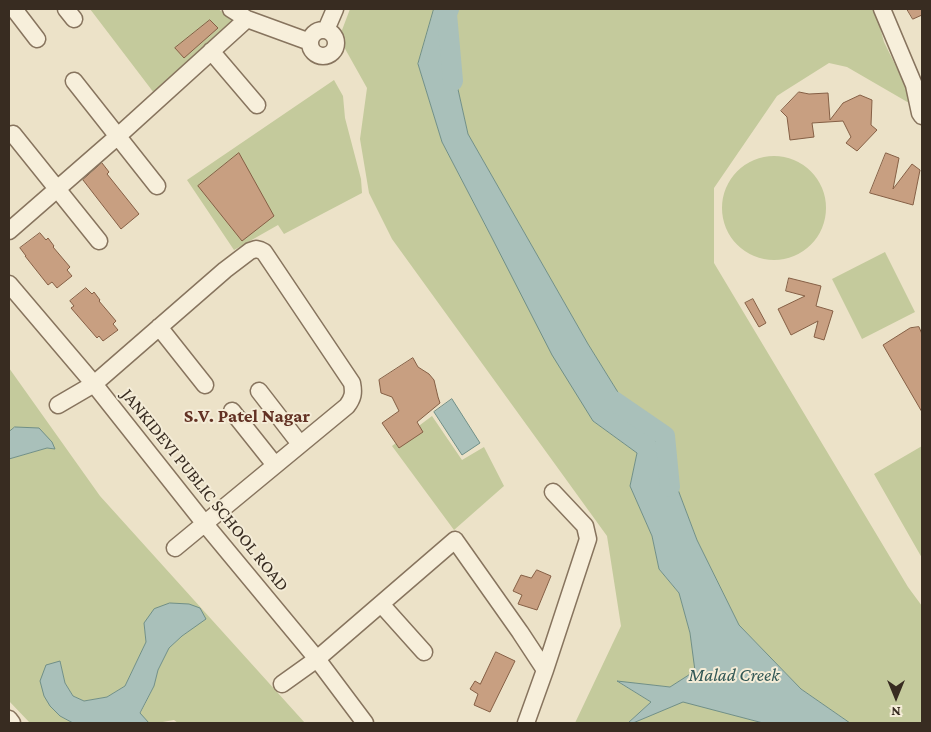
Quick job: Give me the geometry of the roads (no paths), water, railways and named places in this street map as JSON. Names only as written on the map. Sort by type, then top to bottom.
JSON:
[{"type":"street","points":[[14,9],[37,39]]},
{"type":"street","points":[[231,9],[247,18],[310,42]]},
{"type":"street","points":[[326,30],[335,9]]},
{"type":"street","points":[[882,9],[918,90],[920,113],[922,116]]},
{"type":"street","points":[[9,231],[37,212],[57,188],[118,136],[247,18]]},
{"type":"street","points":[[326,30],[335,37],[336,47],[332,52],[324,56],[317,55],[311,48],[310,42],[311,36],[316,31],[326,30]]},
{"type":"street","points":[[211,51],[257,104]]},
{"type":"street","points":[[74,81],[158,186]]},
{"type":"street","points":[[13,134],[99,241]]},
{"type":"street","points":[[58,405],[94,384],[110,362],[159,327],[250,251],[256,249],[264,252],[352,383],[354,390],[353,398],[347,406],[175,548]]},
{"type":"street","name":"JANKIDEVI PUBLIC SCHOOL ROAD","points":[[9,284],[94,384],[204,524],[316,659],[365,723]]},
{"type":"street","points":[[159,327],[205,385]]},
{"type":"street","points":[[259,391],[300,444]]},
{"type":"street","points":[[232,411],[274,466]]},
{"type":"street","points":[[526,723],[588,539],[585,526],[553,492]]},
{"type":"street","points":[[282,684],[316,659],[455,540],[545,670]]},
{"type":"street","points":[[381,604],[424,652]]},
{"type":"street","points":[[9,719],[12,723]]},
{"type":"water","name":"Malad Creek","points":[[434,9],[457,9],[449,49],[468,134],[588,344],[624,402],[663,450],[697,540],[739,625],[801,689],[850,723],[763,723],[683,702],[633,723],[628,723],[651,702],[617,681],[670,687],[695,671],[690,633],[679,593],[659,569],[652,536],[630,486],[637,453],[593,421],[552,355],[442,142],[418,64]]},
{"type":"water","points":[[452,399],[480,443],[462,455],[434,412]]},
{"type":"water","points":[[15,427],[39,428],[52,442],[55,449],[47,448],[9,459],[9,432]]},
{"type":"water","points":[[170,603],[189,604],[200,608],[206,619],[169,648],[158,670],[154,686],[140,713],[149,723],[73,723],[60,716],[50,706],[44,696],[40,681],[46,665],[60,661],[65,683],[73,696],[84,701],[107,697],[125,686],[146,642],[144,623],[154,609]]},
{"type":"waterway","points":[[449,9],[447,14],[453,81]]},
{"type":"waterway","points":[[614,401],[665,436],[670,487]]},
{"type":"district","name":"S.V. Patel Nagar","points":[[247,416]]}]
